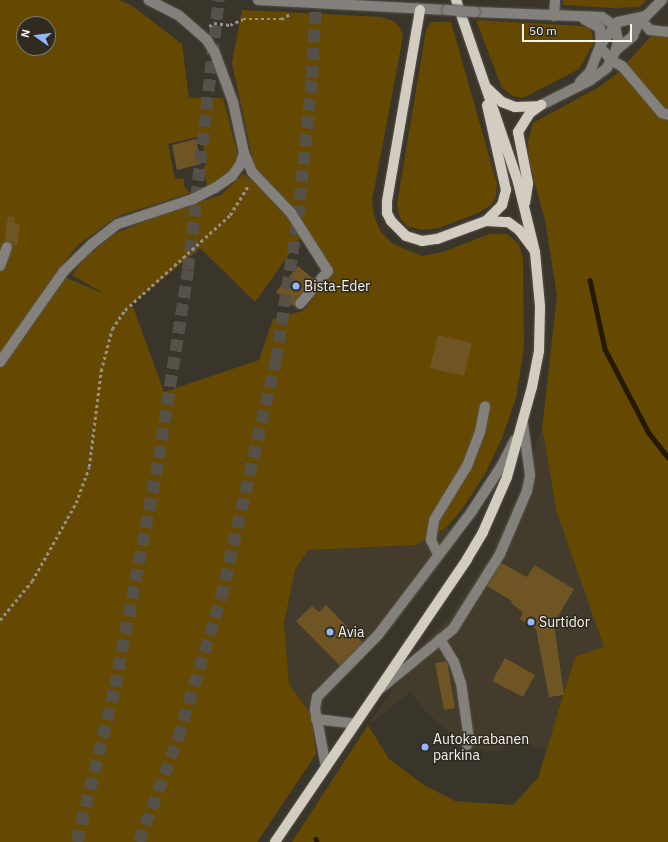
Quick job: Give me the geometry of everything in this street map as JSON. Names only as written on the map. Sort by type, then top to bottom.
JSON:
[{"type":"main road","points":[[275,842],[446,592],[483,532],[506,477],[523,424],[539,351],[540,306],[536,252],[525,205],[456,0]]},
{"type":"main road","points":[[420,10],[387,213],[400,231],[422,241],[437,239],[486,221],[503,222],[514,226],[536,252]]},
{"type":"main road","points":[[486,86],[502,102],[514,107],[541,105]]},
{"type":"main road","points":[[486,86],[487,110],[506,190],[502,205],[486,221]]},
{"type":"main road","points":[[525,205],[528,183],[518,144],[518,132],[526,117],[541,105]]},
{"type":"street","points":[[149,0],[178,15],[207,40],[215,53],[233,102],[244,153],[252,172],[291,213],[328,271],[300,304]]},
{"type":"street","points":[[258,0],[420,10],[447,10],[554,16],[618,22]]},
{"type":"street","points":[[554,16],[555,0]]},
{"type":"street","points":[[616,50],[633,36],[640,19],[662,0]]},
{"type":"street","points":[[580,18],[598,26],[640,19]]},
{"type":"street","points":[[640,19],[650,30],[668,32]]},
{"type":"street","points":[[573,87],[590,72],[601,45],[618,22]]},
{"type":"street","points":[[541,105],[573,87],[599,75],[612,61],[618,40],[618,22]]},
{"type":"street","points":[[598,26],[601,45],[612,61],[622,66],[658,107],[668,115]]},
{"type":"street","points":[[0,362],[64,271],[92,244],[118,224],[192,199],[215,188],[232,176],[240,165],[244,153]]},
{"type":"street","points":[[0,266],[7,247]]},
{"type":"street","points":[[438,554],[431,540],[434,520],[468,466],[480,432],[485,406]]},
{"type":"street","points":[[326,766],[316,719],[317,697],[378,635],[481,498],[502,465],[523,424]]},
{"type":"street","points":[[377,691],[420,658],[453,629],[500,554],[514,524],[526,491],[530,474],[523,424]]},
{"type":"street","points":[[440,639],[454,662],[461,683],[469,739],[467,745]]},
{"type":"street","points":[[316,719],[355,724]]},
{"type":"path","points":[[207,40],[211,24],[230,26],[243,19],[284,19],[298,3]]},
{"type":"path","points":[[0,620],[32,581],[76,504],[89,467],[100,371],[112,329],[125,310],[230,215],[247,190],[252,172]]},
{"type":"shaded area","points":[[0,0],[119,0],[131,5],[182,44],[189,98],[223,98],[237,152],[235,165],[222,180],[207,187],[204,168],[207,160],[200,136],[168,144],[175,179],[184,178],[184,186],[190,193],[118,216],[79,244],[55,273],[107,295],[72,275],[85,258],[114,234],[162,214],[221,195],[243,174],[258,185],[232,63],[242,10],[381,17],[394,21],[400,28],[403,36],[372,201],[374,216],[381,232],[393,244],[422,256],[443,252],[489,234],[507,234],[519,244],[523,259],[524,347],[516,398],[502,438],[485,474],[463,508],[447,527],[416,545],[308,550],[295,570],[284,623],[289,684],[311,714],[316,754],[257,842],[0,842]],"holes":[[[305,232],[334,272],[303,311],[273,319],[259,360],[164,392],[132,304],[200,248],[255,302]]]},
{"type":"shaded area","points":[[563,0],[647,0],[639,7],[614,8],[563,5]]},
{"type":"shaded area","points":[[476,20],[581,26],[590,28],[594,42],[579,69],[523,98],[513,96],[502,88]]},
{"type":"shaded area","points":[[431,22],[451,22],[497,184],[496,196],[491,205],[478,213],[439,228],[423,230],[407,226],[400,218],[397,204],[426,30]]},
{"type":"shaded area","points":[[651,36],[668,36],[668,842],[292,842],[368,725],[389,759],[424,785],[455,801],[513,805],[538,778],[575,657],[604,647],[557,513],[542,428],[557,296],[545,220],[529,161],[528,141],[533,123],[599,87],[618,73]]},
{"type":"shaded area","points":[[542,428],[557,513],[605,647],[575,657],[547,751],[522,743],[497,751],[471,749],[428,714],[410,692],[368,725],[424,644],[447,621],[490,556],[523,482]]},
{"type":"shaded area","points":[[447,527],[460,539],[391,630],[311,714],[289,684],[284,623],[295,570],[308,550],[416,545]]},
{"type":"building","points":[[196,139],[201,164],[177,170],[172,145]]},
{"type":"building","points":[[8,216],[15,217],[14,223],[20,224],[17,246],[4,244]]},
{"type":"building","name":"Bista-Eder","points":[[298,266],[315,280],[293,306],[276,292]]},
{"type":"building","points":[[438,335],[472,343],[464,376],[430,368]]},
{"type":"building","points":[[498,561],[527,577],[534,565],[574,589],[554,623],[564,695],[549,697],[536,629],[520,619],[523,612],[511,603],[512,601],[484,584]]},
{"type":"building","name":"Avia","points":[[326,605],[363,643],[340,666],[296,621],[312,606],[319,612]]},
{"type":"building","points":[[505,658],[535,675],[523,697],[492,681]]},
{"type":"building","points":[[447,661],[455,708],[444,710],[435,663]]},
{"type":"waterway","points":[[590,280],[605,349],[649,433],[668,457]]},
{"type":"tunnel","points":[[77,842],[115,687],[159,458],[188,270],[219,0]]},
{"type":"tunnel","points":[[139,842],[178,738],[221,598],[276,360],[298,218],[312,78],[316,0]]},
{"type":"place","name":"Bista-Eder","points":[[296,286]]},
{"type":"place","name":"Surtidor","points":[[531,622]]},
{"type":"place","name":"Avia","points":[[330,632]]},
{"type":"place","name":"Autokarabanen parkina","points":[[425,747]]}]
